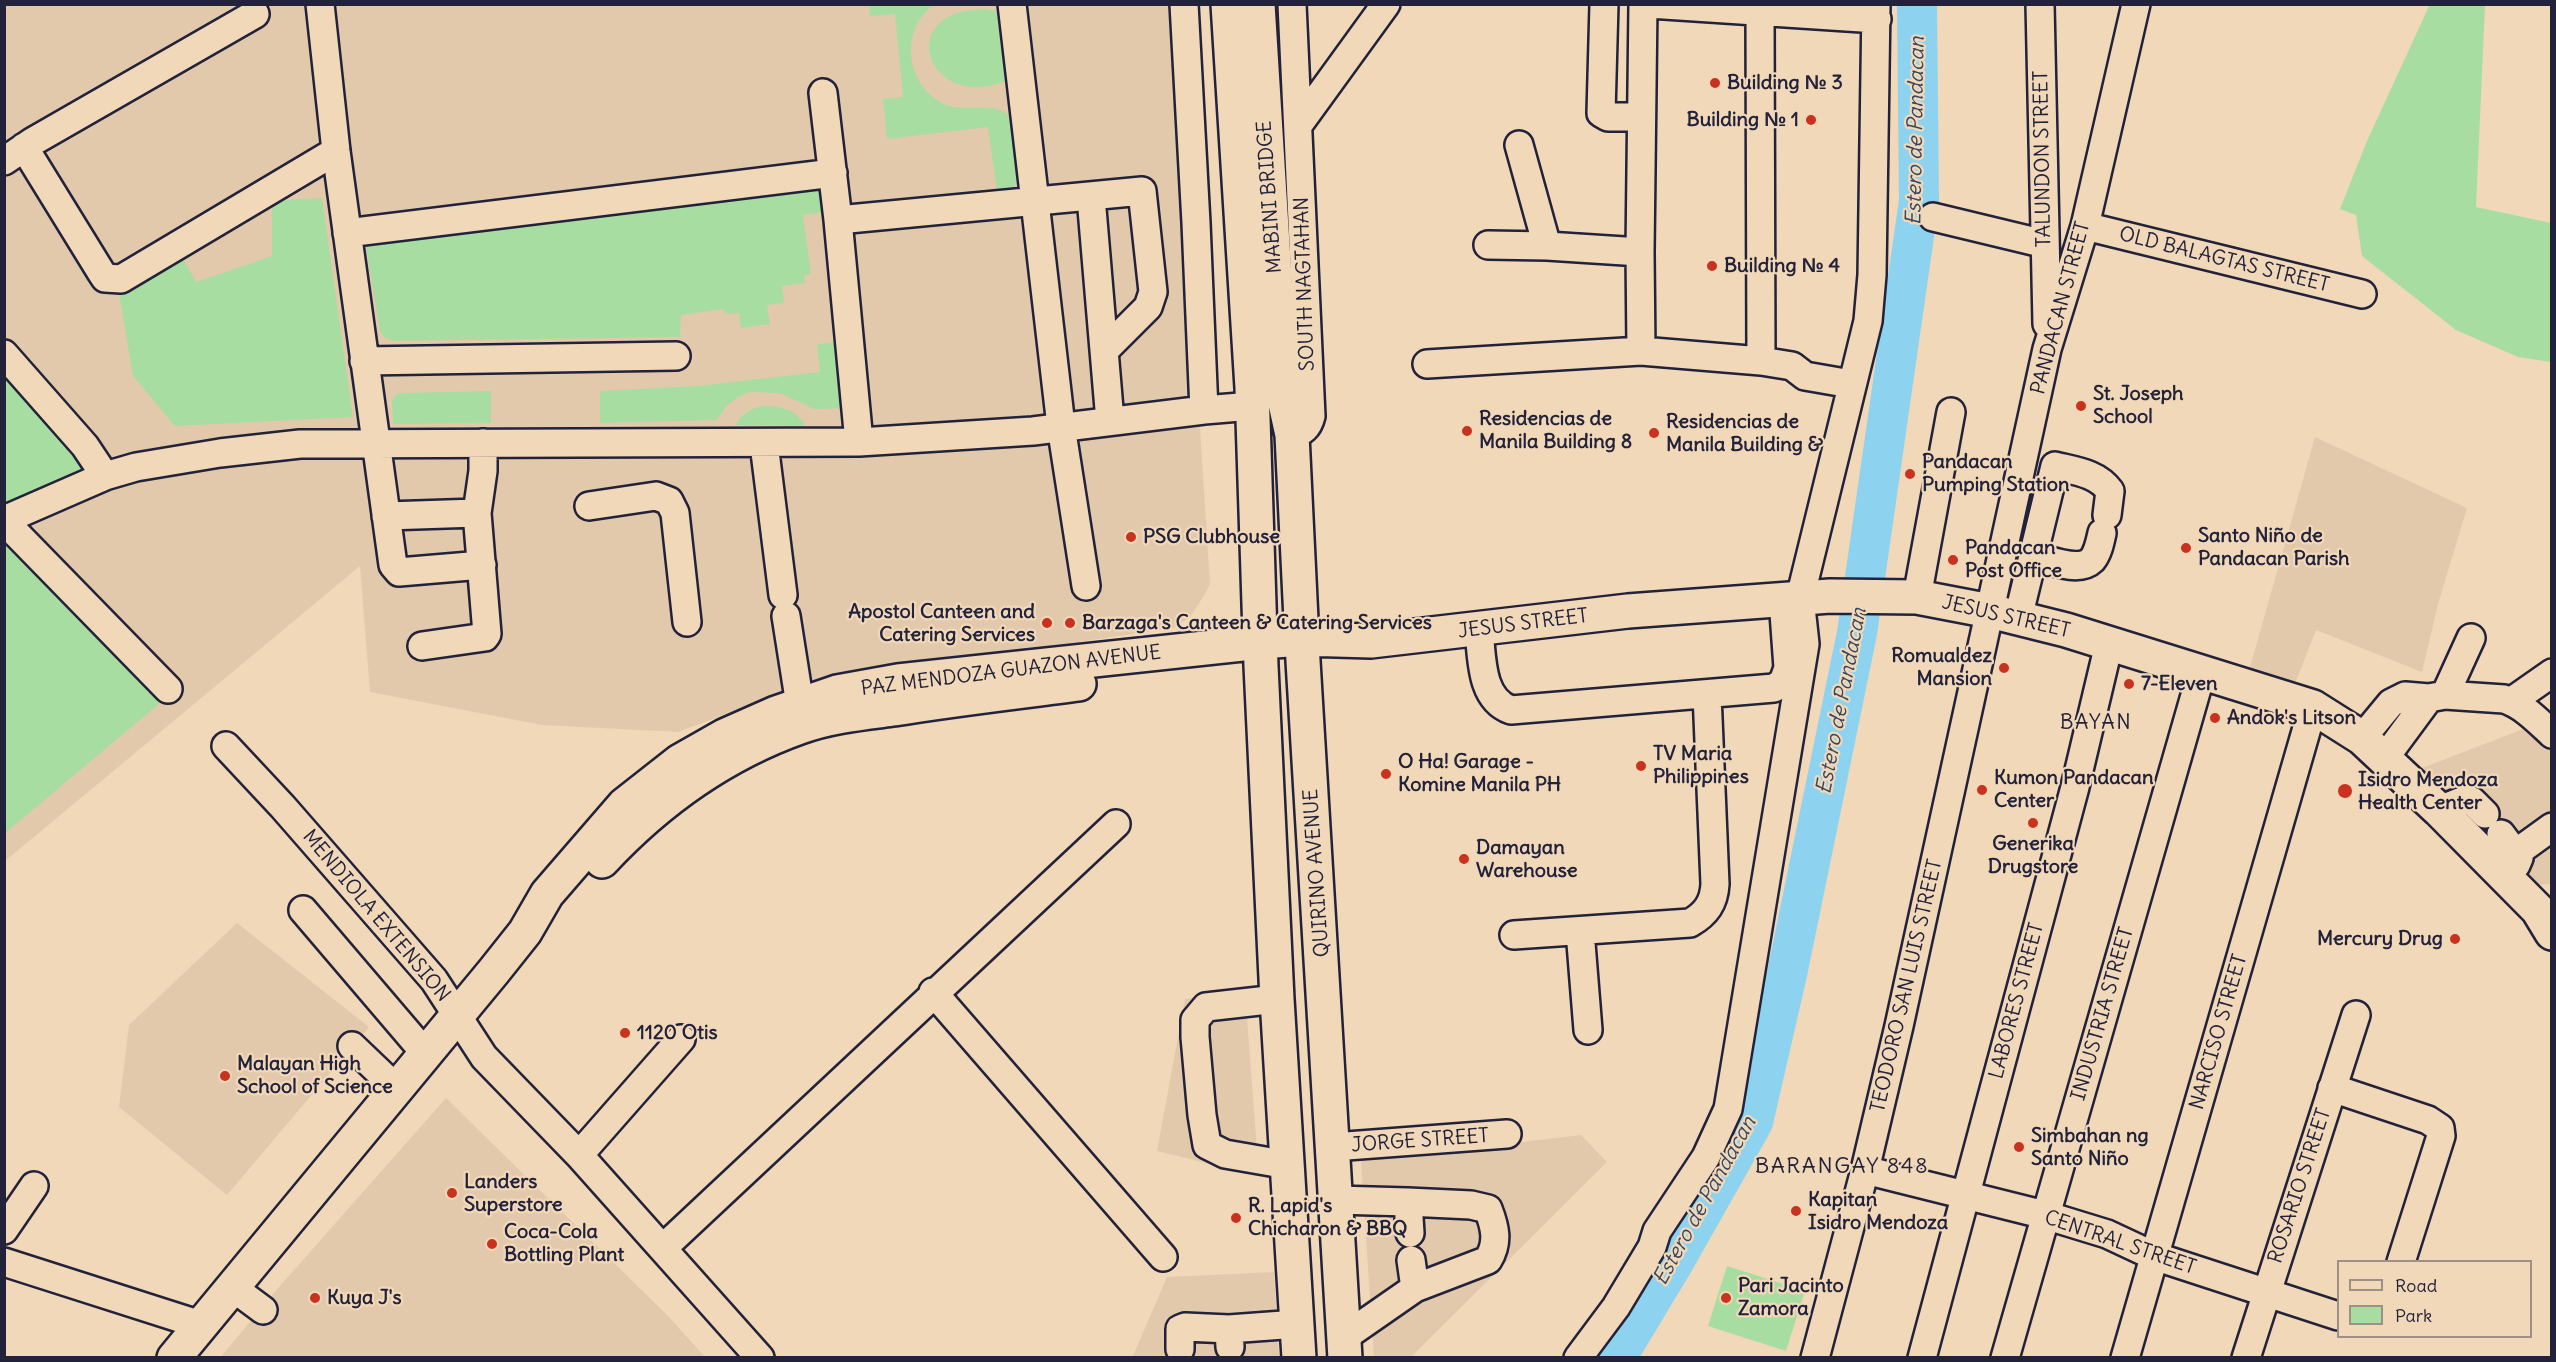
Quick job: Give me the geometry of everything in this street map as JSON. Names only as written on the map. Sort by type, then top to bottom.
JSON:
[{"type":"main road","name":"MABINI BRIDGE","points":[[1228,4],[1262,394]]},
{"type":"main road","name":"MABINI BRIDGE","points":[[1258,4],[1262,394]]},
{"type":"main road","name":"QUIRINO AVENUE","points":[[1262,394],[1292,435],[1344,1348]]},
{"type":"main road","points":[[1262,394],[1261,654],[1277,989],[1299,1358]]},
{"type":"main road","name":"JESUS STREET","points":[[1303,650],[1628,611],[1805,598],[1877,595],[1917,597],[2004,615],[2202,671],[2313,707],[2373,748],[2439,810],[2501,844],[2547,917]]},
{"type":"main road","name":"PAZ MENDOZA GUAZON AVENUE","points":[[174,1358],[425,1053],[459,1015],[525,932],[547,894],[624,805],[680,761],[724,736],[801,714],[837,692],[898,681],[1303,650]]},
{"type":"main road","points":[[1277,989],[1323,977]]},
{"type":"main road","points":[[1289,1177],[1336,1192]]},
{"type":"street","points":[[320,4],[346,233],[393,565],[399,572],[482,565]]},
{"type":"street","points":[[1012,4],[1061,426],[1086,586]]},
{"type":"street","points":[[1184,4],[1204,410]]},
{"type":"street","name":"SOUTH NAGTAHAN","points":[[1292,4],[1311,416],[1309,425],[1292,435]]},
{"type":"street","points":[[1299,124],[1386,4]]},
{"type":"street","points":[[1604,4],[1601,113],[1608,117],[1641,117]]},
{"type":"street","points":[[1641,351],[1643,4]]},
{"type":"street","points":[[1479,630],[1489,692],[1499,706],[1511,710],[1774,688],[1783,682],[1788,669],[1868,321],[1872,275],[1876,12],[1760,12],[1649,4]]},
{"type":"street","name":"TALUNDON STREET","points":[[2040,4],[2047,349]]},
{"type":"street","name":"PANDACAN STREET","points":[[2004,615],[2013,503],[2047,349],[2085,226],[2136,4]]},
{"type":"street","points":[[1760,12],[1761,361]]},
{"type":"street","points":[[255,14],[14,154],[100,272],[105,278],[115,280],[121,279],[336,151]]},
{"type":"street","points":[[823,93],[838,220],[859,442]]},
{"type":"street","points":[[1519,146],[1547,246]]},
{"type":"street","points":[[346,233],[833,173]]},
{"type":"street","points":[[838,220],[1143,192],[1153,292],[1148,307],[1104,351]]},
{"type":"street","points":[[1091,197],[1110,421]]},
{"type":"street","points":[[1933,218],[2045,244]]},
{"type":"street","name":"OLD BALAGTAS STREET","points":[[2085,226],[2362,294]]},
{"type":"street","points":[[1488,245],[1640,252]]},
{"type":"street","points":[[1427,364],[1641,351],[1761,361],[1792,366],[1805,376],[1854,375]]},
{"type":"street","points":[[4,354],[85,446],[105,476]]},
{"type":"street","points":[[364,361],[676,356]]},
{"type":"street","points":[[168,689],[4,521],[105,476],[136,467],[220,453],[300,444],[764,444],[956,437],[1033,431],[1204,410],[1262,394]]},
{"type":"street","points":[[1917,597],[1951,412]]},
{"type":"street","points":[[422,646],[484,637],[487,634],[477,513],[483,471],[483,443]]},
{"type":"street","points":[[764,444],[784,606],[801,714]]},
{"type":"street","points":[[2004,615],[2033,556],[2055,466],[2086,474],[2103,482],[2110,491],[2105,524],[2097,552],[2091,561],[2078,566],[2033,556]]},
{"type":"street","points":[[589,506],[656,496],[669,501],[675,513],[687,622]]},
{"type":"street","points":[[2013,503],[2043,510]]},
{"type":"street","points":[[386,516],[477,513]]},
{"type":"street","points":[[1578,1358],[1616,1307],[1652,1247],[1657,1231],[1706,1157],[1728,1109],[1805,644],[1805,598]]},
{"type":"street","name":"TEODORO SAN LUIS STREET","points":[[1815,1358],[1865,1170],[2004,615]]},
{"type":"street","points":[[2373,748],[2437,697],[2471,638]]},
{"type":"street","name":"LABORES STREET","points":[[1922,1358],[2075,787],[2109,644]]},
{"type":"street","name":"INDUSTRIA STREET","points":[[2005,1358],[2202,671]]},
{"type":"street","points":[[2512,701],[2552,673]]},
{"type":"street","points":[[1514,935],[1690,923],[1701,917],[1714,896],[1715,884],[1707,694]]},
{"type":"street","points":[[2437,697],[2498,698],[2512,701],[2546,722]]},
{"type":"street","name":"NARCISO STREET","points":[[2125,1358],[2313,707]]},
{"type":"street","name":"MENDIOLA EXTENSION","points":[[225,746],[283,807],[427,972],[459,1015],[484,1057],[579,1155],[760,1358]]},
{"type":"street","points":[[2439,810],[2467,799],[2472,801],[2501,844],[2552,827]]},
{"type":"street","points":[[663,1248],[933,992],[1116,824]]},
{"type":"street","points":[[303,910],[425,1053]]},
{"type":"street","points":[[1580,932],[1588,1030]]},
{"type":"street","points":[[1277,989],[1206,1007],[1195,1020],[1195,1037],[1207,1145],[1225,1154],[1289,1177]]},
{"type":"street","points":[[933,992],[1163,1257]]},
{"type":"street","name":"ROSARIO STREET","points":[[2246,1358],[2356,1015]]},
{"type":"street","points":[[579,1155],[681,1039]]},
{"type":"street","points":[[352,1046],[396,1088]]},
{"type":"street","points":[[2332,1088],[2428,1120],[2440,1128],[2440,1140],[2402,1260]]},
{"type":"street","name":"JORGE STREET","points":[[1333,1147],[1508,1134]]},
{"type":"street","name":"CENTRAL STREET","points":[[1865,1170],[2045,1215],[2107,1234],[2154,1256],[2337,1316]]},
{"type":"street","points":[[4,1230],[34,1186]]},
{"type":"street","points":[[1336,1192],[1408,1202],[1471,1205],[1488,1209],[1496,1229],[1493,1251],[1488,1260],[1415,1288],[1344,1348]]},
{"type":"street","points":[[1408,1202],[1410,1233]]},
{"type":"street","points":[[1411,1260],[1415,1288]]},
{"type":"street","points":[[4,1262],[201,1325]]},
{"type":"street","points":[[232,1287],[263,1310]]},
{"type":"street","points":[[1180,1349],[1180,1329],[1185,1327],[1229,1338],[1297,1324]]},
{"type":"shaded area","points":[[5,5],[1173,5],[1210,584],[1190,617],[1174,628],[817,680],[678,732],[542,725],[370,692],[360,566],[5,861]]},
{"type":"shaded area","points":[[2315,437],[2467,508],[2438,604],[2422,672],[2316,630],[2294,686],[2249,671]]},
{"type":"shaded area","points":[[2531,726],[2551,748],[2551,884],[2536,885],[2412,772]]},
{"type":"shaded area","name":"Malayan High School of Science","points":[[237,923],[369,1027],[227,1195],[119,1107],[129,1025]]},
{"type":"shaded area","points":[[1245,992],[1259,1176],[1157,1151],[1185,999]]},
{"type":"shaded area","name":"Landers Superstore","points":[[446,1098],[668,1316],[705,1357],[220,1358],[279,1287]]},
{"type":"shaded area","points":[[1581,1135],[1607,1162],[1411,1357],[1374,1358],[1361,1161]]},
{"type":"shaded area","points":[[1274,1272],[1279,1357],[1132,1358],[1167,1277]]},
{"type":"green space","points":[[2430,4],[2485,5],[2476,207],[2551,223],[2551,362],[2518,357],[2456,330],[2362,256],[2356,215],[2340,209],[2367,141]]},
{"type":"green space","points":[[869,5],[933,5],[923,15],[912,41],[911,55],[919,81],[928,93],[949,106],[995,108],[1009,116],[1019,178],[1014,188],[997,191],[988,127],[887,139],[883,99],[903,97],[895,14],[870,16]]},
{"type":"green space","points":[[987,9],[997,12],[1005,81],[982,87],[959,84],[947,78],[937,69],[931,59],[929,47],[931,35],[938,25],[954,14]]},
{"type":"green space","points":[[822,185],[825,212],[803,215],[811,274],[804,275],[805,283],[782,286],[784,303],[767,305],[770,324],[741,328],[739,313],[725,314],[724,309],[681,315],[680,337],[393,341],[385,338],[380,331],[365,241]]},
{"type":"green space","points":[[322,198],[353,417],[175,426],[133,376],[119,293],[179,251],[196,282],[272,256],[272,201]]},
{"type":"green space","points":[[847,341],[854,408],[814,409],[780,393],[750,392],[726,406],[717,420],[600,423],[600,391],[697,386],[820,372],[817,344]]},
{"type":"green space","points":[[4,363],[93,468],[4,509]]},
{"type":"green space","points":[[491,391],[491,423],[393,424],[392,401],[395,395]]},
{"type":"green space","points":[[763,406],[793,412],[805,426],[736,425],[747,412]]},
{"type":"green space","points":[[5,542],[166,698],[5,833]]},
{"type":"green space","points":[[1727,1266],[1805,1291],[1786,1351],[1708,1326]]},
{"type":"waterway","name":"Estero de Pandacan","points":[[1616,1358],[1675,1260],[1753,1122],[1787,974],[1857,633],[1919,201],[1917,4]]},
{"type":"place","name":"Building № 3","points":[[1715,83]]},
{"type":"place","name":"Building № 1","points":[[1811,120]]},
{"type":"place","name":"Building № 4","points":[[1712,266]]},
{"type":"place","name":"St. Joseph School","points":[[2081,406]]},
{"type":"place","name":"Residencias de Manila Building 8","points":[[1467,431]]},
{"type":"place","name":"Residencias de Manila Building &","points":[[1654,433]]},
{"type":"place","name":"Pandacan Pumping Station","points":[[1910,474]]},
{"type":"place","name":"PSG Clubhouse","points":[[1131,537]]},
{"type":"place","name":"Santo Niño de Pandacan Parish","points":[[2186,548]]},
{"type":"place","name":"Pandacan Post Office","points":[[1953,560]]},
{"type":"place","name":"Apostol Canteen and Catering Services","points":[[1047,623]]},
{"type":"place","name":"Barzaga's Canteen & Catering Services","points":[[1070,623]]},
{"type":"place","name":"Romualdez Mansion","points":[[2004,668]]},
{"type":"place","name":"7-Eleven","points":[[2129,684]]},
{"type":"place","name":"Andok's Litson","points":[[2215,718]]},
{"type":"place","name":"TV Maria Philippines","points":[[1641,766]]},
{"type":"place","name":"O Ha! Garage - Komine Manila PH","points":[[1386,774]]},
{"type":"place","name":"Kumon Pandacan Center","points":[[1982,790]]},
{"type":"place","name":"Isidro Mendoza Health Center","points":[[2345,791]]},
{"type":"place","name":"Generika Drugstore","points":[[2033,823]]},
{"type":"place","name":"Damayan Warehouse","points":[[1464,859]]},
{"type":"place","name":"Mercury Drug","points":[[2455,939]]},
{"type":"place","name":"1120 Otis","points":[[625,1033]]},
{"type":"place","name":"Malayan High School of Science","points":[[225,1076]]},
{"type":"place","name":"Simbahan ng Santo Niño","points":[[2019,1147]]},
{"type":"place","name":"Landers Superstore","points":[[452,1193]]},
{"type":"place","name":"Kapitan Isidro Mendoza","points":[[1796,1211]]},
{"type":"place","name":"R. Lapid's Chicharon & BBQ","points":[[1236,1218]]},
{"type":"place","name":"Coca-Cola Bottling Plant","points":[[492,1244]]},
{"type":"place","name":"Kuya J's","points":[[315,1298]]},
{"type":"place","name":"Pari Jacinto Zamora","points":[[1726,1298]]},
{"type":"district","name":"BAYAN","points":[[2096,723]]},
{"type":"district","name":"BARANGAY 848","points":[[1842,1167]]}]
